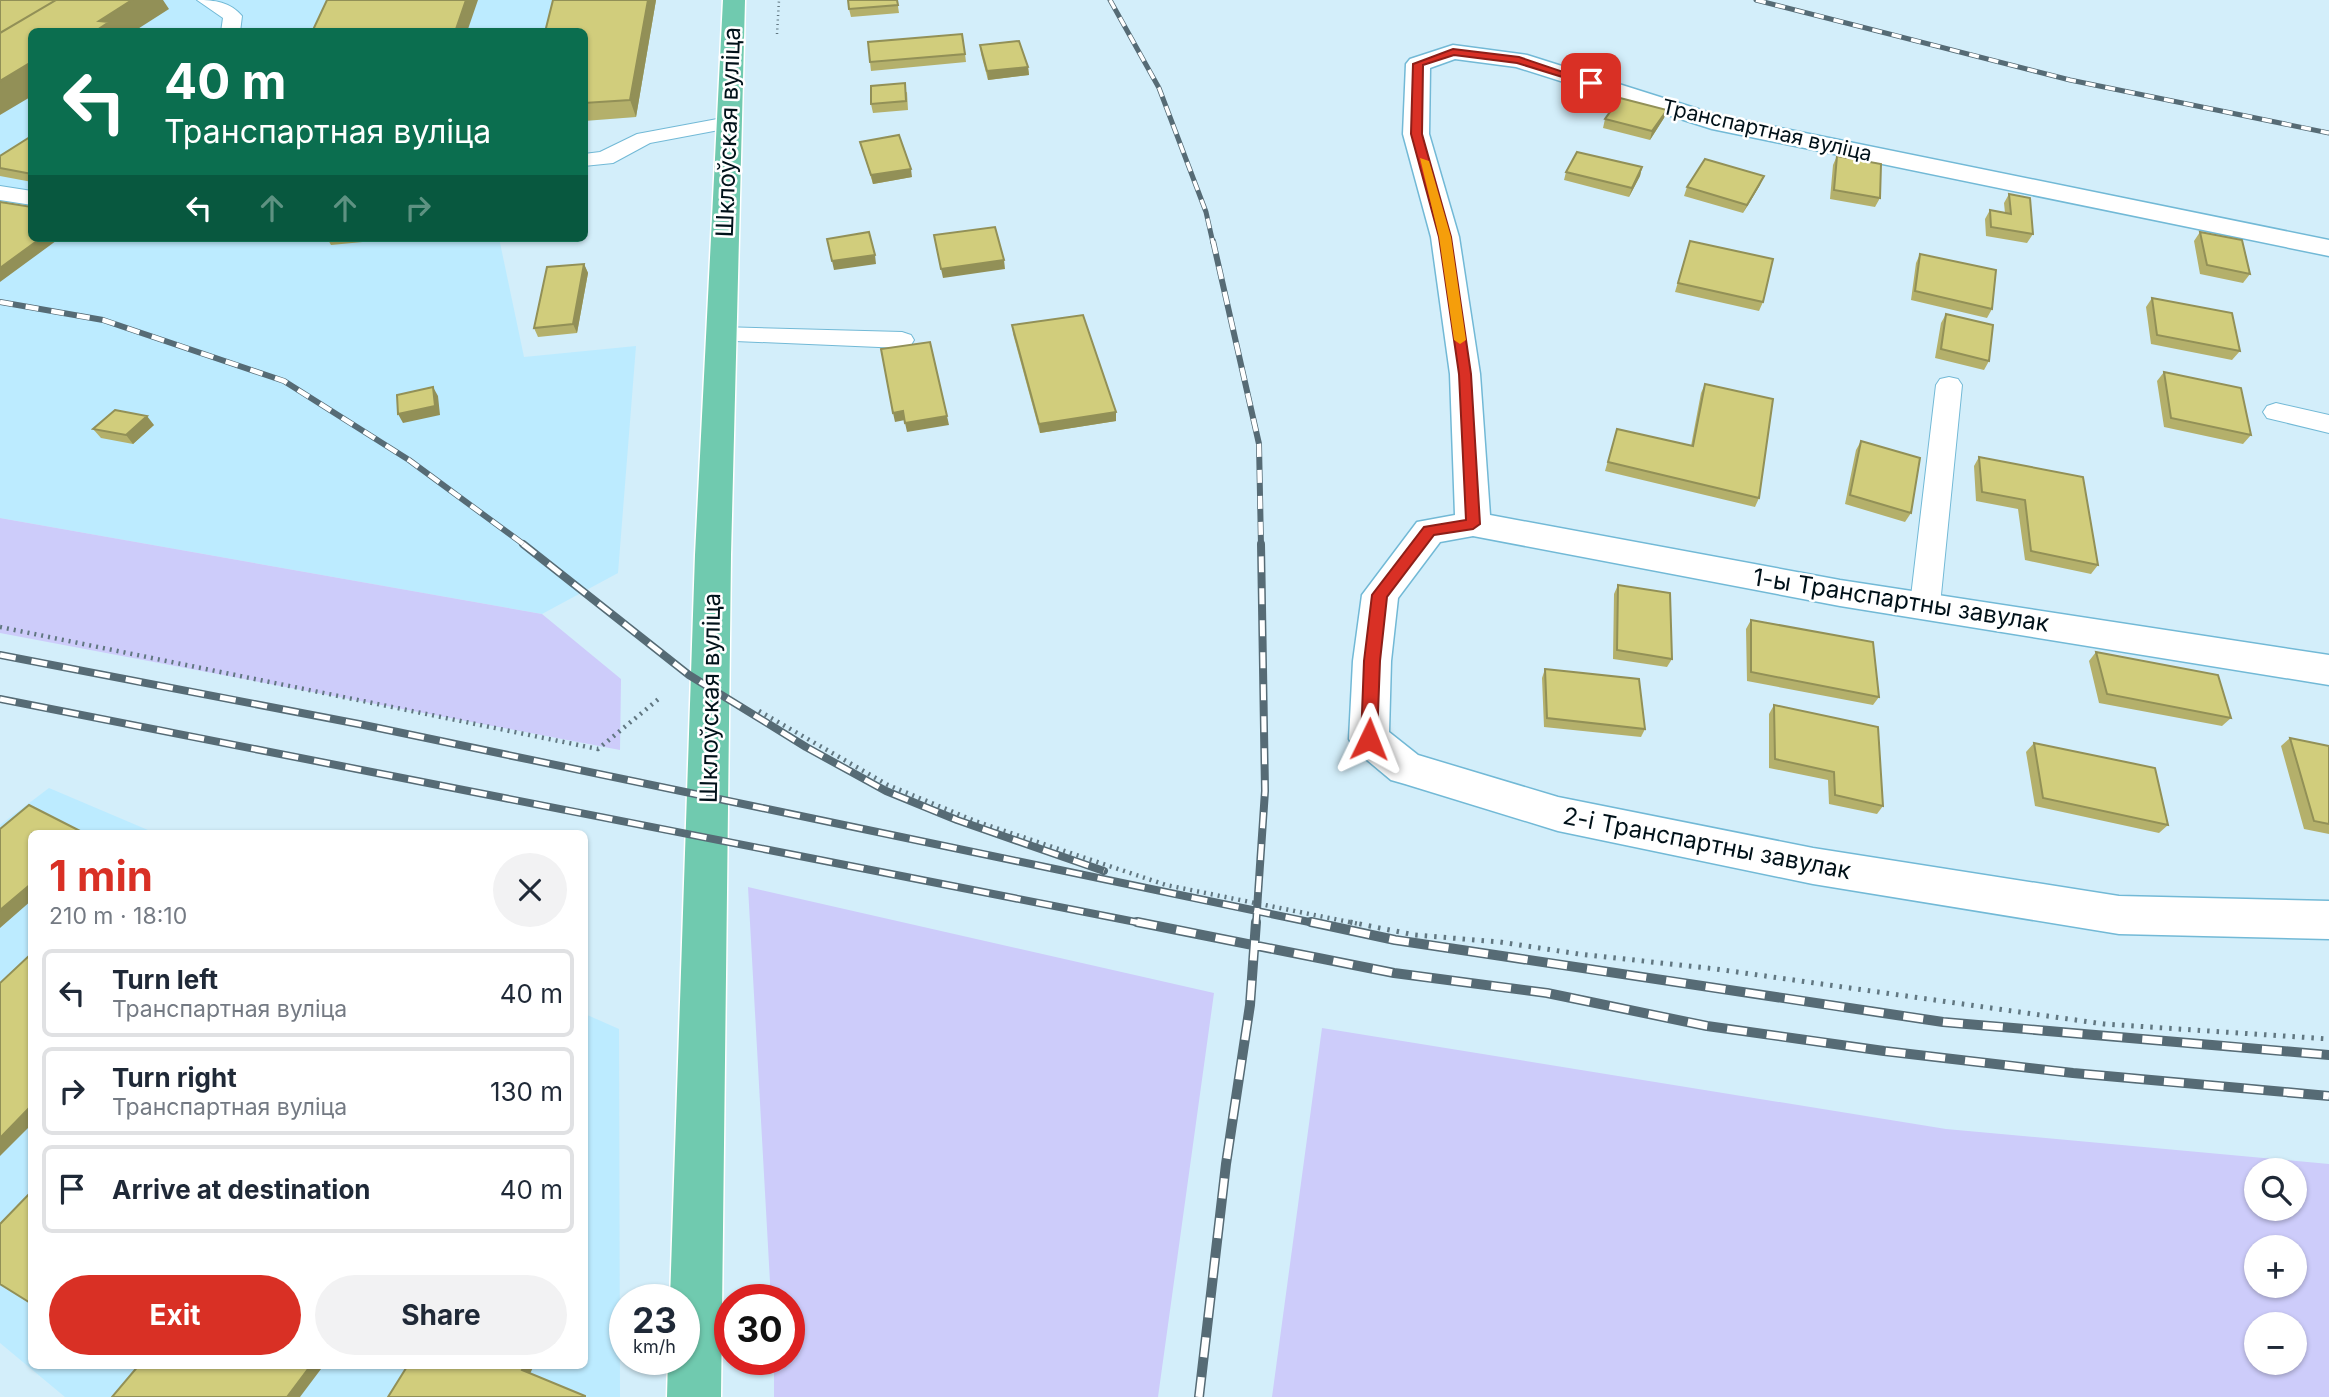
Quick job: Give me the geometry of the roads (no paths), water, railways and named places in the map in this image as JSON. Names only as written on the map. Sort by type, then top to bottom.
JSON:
[{"type":"main road","name":"Шклоўская вуліца","points":[[694,1397],[688,687],[721,335],[734,0]]},
{"type":"street","name":"Транспартная вуліца","points":[[1473,524],[1465,374],[1445,237],[1416,134],[1418,64],[1453,52],[1519,60],[1712,121],[2329,248]]},
{"type":"street","name":"1-ы Транспартны завулак","points":[[1473,524],[1840,593],[2329,670]]},
{"type":"street","name":"2-і Транспартны завулак","points":[[1473,524],[1429,531],[1380,595],[1372,661],[1369,739],[1405,768],[1558,814],[1813,866],[2119,915],[2329,920]]},
{"type":"lane","points":[[206,0],[233,16],[231,28]]},
{"type":"lane","points":[[595,159],[644,138],[728,123]]},
{"type":"lane","points":[[0,193],[28,197]]},
{"type":"lane","points":[[721,335],[902,341]]},
{"type":"lane","points":[[1925,605],[1949,385]]},
{"type":"lane","points":[[2276,412],[2329,424]]},
{"type":"railway","points":[[1110,0],[1159,88],[1206,212],[1213,243]]},
{"type":"railway","points":[[1756,0],[2070,80],[2329,133]]},
{"type":"railway","points":[[1213,241],[1259,444],[1261,546]]},
{"type":"railway","points":[[0,302],[103,320],[284,381],[409,460],[526,546]]},
{"type":"railway","points":[[523,544],[689,675],[806,747],[886,791],[957,820],[1104,871]]},
{"type":"railway","points":[[1257,911],[1265,791],[1261,544]]},
{"type":"railway","points":[[0,655],[359,724],[1257,911]]},
{"type":"railway","points":[[0,699],[1146,924]]},
{"type":"railway","points":[[1256,924],[1257,911]]},
{"type":"railway","points":[[1257,911],[1319,924]]},
{"type":"railway","points":[[1137,922],[1254,945]]},
{"type":"railway","points":[[1254,945],[1256,922]]},
{"type":"railway","points":[[1311,922],[1395,940],[1943,1022],[2329,1055]]},
{"type":"railway","points":[[1199,1397],[1226,1164],[1250,1005],[1254,945]]},
{"type":"railway","points":[[1254,945],[1394,973],[1547,993],[1707,1026],[1884,1051],[2073,1073],[2329,1096]]}]
